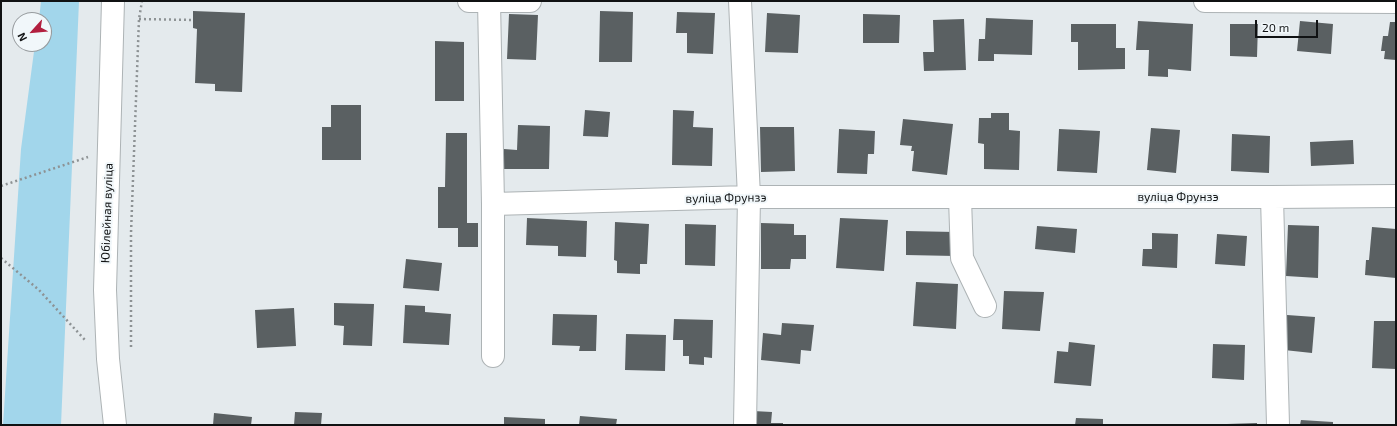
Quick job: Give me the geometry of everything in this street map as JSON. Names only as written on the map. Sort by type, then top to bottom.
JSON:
[{"type":"street","name":"Юбілейная вуліца","points":[[113,1],[105,290],[108,359],[115,425]]},
{"type":"street","points":[[469,1],[530,1]]},
{"type":"street","points":[[740,1],[748,197],[745,425]]},
{"type":"street","points":[[1205,1],[1396,2]]},
{"type":"street","points":[[489,2],[493,204],[493,356]]},
{"type":"street","name":"вуліца Фрунзэ","points":[[493,204],[748,197],[960,198],[1396,196]]},
{"type":"street","points":[[1272,197],[1278,425]]},
{"type":"street","points":[[960,198],[962,258],[984,306]]},
{"type":"path","points":[[131,354],[130,233],[139,19],[142,1]]},
{"type":"path","points":[[139,19],[193,20]]},
{"type":"path","points":[[1,186],[88,158],[109,146]]},
{"type":"path","points":[[1,258],[39,290],[86,340]]},
{"type":"shaded area","points":[[41,1],[79,1],[61,425],[3,425],[21,149],[34,52],[52,52],[52,12],[40,12]]},
{"type":"building","points":[[193,11],[245,13],[242,92],[215,91],[215,84],[195,83],[197,29],[193,28]]},
{"type":"building","points":[[600,11],[633,12],[632,62],[599,62]]},
{"type":"building","points":[[677,12],[715,13],[713,54],[687,53],[687,33],[676,33]]},
{"type":"building","points":[[767,13],[800,15],[798,53],[765,52]]},
{"type":"building","points":[[509,14],[538,15],[536,60],[507,59]]},
{"type":"building","points":[[863,14],[900,15],[899,43],[863,43]]},
{"type":"building","points":[[986,18],[1033,20],[1032,55],[994,54],[994,61],[978,61],[979,39],[985,39]]},
{"type":"building","points":[[964,19],[966,70],[924,71],[923,52],[934,52],[933,20]]},
{"type":"building","points":[[1138,21],[1193,24],[1191,71],[1168,69],[1168,77],[1148,76],[1149,50],[1136,50]]},
{"type":"building","points":[[1300,21],[1333,24],[1331,54],[1297,51]]},
{"type":"building","points":[[1390,22],[1396,22],[1396,60],[1384,59],[1385,51],[1381,51],[1383,36],[1388,36]]},
{"type":"building","points":[[1071,24],[1116,24],[1116,48],[1125,48],[1125,69],[1078,70],[1078,42],[1071,42]]},
{"type":"building","points":[[1230,24],[1258,24],[1257,57],[1230,56]]},
{"type":"building","points":[[435,41],[464,42],[464,101],[435,101]]},
{"type":"building","points":[[331,105],[361,105],[361,160],[322,160],[322,127],[331,127]]},
{"type":"building","points":[[585,110],[610,112],[608,137],[583,136]]},
{"type":"building","points":[[673,110],[694,111],[693,127],[713,128],[712,166],[672,165]]},
{"type":"building","points":[[991,113],[1009,113],[1009,130],[1020,131],[1019,170],[984,169],[984,144],[978,143],[979,118],[991,118]]},
{"type":"building","points":[[903,119],[953,124],[947,175],[912,171],[914,151],[911,151],[912,146],[900,145]]},
{"type":"building","points":[[518,125],[550,126],[549,169],[503,169],[504,149],[517,150]]},
{"type":"building","points":[[760,127],[794,127],[795,171],[761,172]]},
{"type":"building","points":[[1151,128],[1180,130],[1176,173],[1147,170]]},
{"type":"building","points":[[839,129],[875,131],[874,154],[868,154],[867,174],[837,173]]},
{"type":"building","points":[[1059,129],[1100,131],[1097,173],[1057,171]]},
{"type":"building","points":[[446,133],[467,133],[467,223],[478,223],[478,247],[458,247],[458,228],[438,228],[438,187],[445,187]]},
{"type":"building","points":[[1232,134],[1270,136],[1269,173],[1231,171]]},
{"type":"building","points":[[1353,140],[1354,164],[1311,166],[1310,142]]},
{"type":"building","points":[[527,218],[587,221],[586,257],[558,256],[558,246],[526,245]]},
{"type":"building","points":[[840,218],[888,220],[884,271],[836,268]]},
{"type":"building","points":[[615,222],[649,224],[647,264],[640,264],[640,274],[617,273],[617,261],[614,260]]},
{"type":"building","points":[[761,223],[794,224],[794,235],[806,235],[806,259],[791,259],[790,269],[761,269]]},
{"type":"building","points":[[685,224],[716,225],[715,266],[685,265]]},
{"type":"building","points":[[1288,225],[1319,226],[1318,278],[1286,276]]},
{"type":"building","points":[[1037,226],[1077,229],[1075,253],[1035,249]]},
{"type":"building","points":[[1372,227],[1396,229],[1396,278],[1365,275],[1366,260],[1369,260]]},
{"type":"building","points":[[906,231],[955,232],[955,256],[906,255]]},
{"type":"building","points":[[1152,233],[1178,234],[1177,268],[1142,266],[1143,249],[1152,249]]},
{"type":"building","points":[[1217,234],[1247,236],[1245,266],[1215,264]]},
{"type":"building","points":[[406,259],[442,263],[439,291],[403,288]]},
{"type":"building","points":[[916,282],[958,284],[956,329],[913,326]]},
{"type":"building","points":[[1004,291],[1044,292],[1040,331],[1002,329]]},
{"type":"building","points":[[334,303],[374,304],[372,346],[343,345],[344,326],[334,325]]},
{"type":"building","points":[[405,305],[425,306],[425,312],[451,314],[449,345],[403,343]]},
{"type":"building","points":[[294,308],[296,346],[257,348],[255,310]]},
{"type":"building","points":[[553,314],[597,315],[596,351],[579,351],[580,346],[552,345]]},
{"type":"building","points":[[1287,315],[1315,317],[1312,353],[1284,350]]},
{"type":"building","points":[[674,319],[713,320],[712,358],[704,357],[704,365],[689,364],[689,356],[683,356],[683,340],[673,340]]},
{"type":"building","points":[[1374,321],[1396,321],[1396,369],[1372,368]]},
{"type":"building","points":[[782,323],[814,325],[811,351],[801,350],[800,364],[761,360],[763,333],[781,335]]},
{"type":"building","points":[[626,334],[666,335],[665,371],[625,370]]},
{"type":"building","points":[[1069,342],[1095,345],[1091,386],[1054,383],[1057,351],[1068,352]]},
{"type":"building","points":[[1213,344],[1245,345],[1244,380],[1212,378]]},
{"type":"building","points":[[753,411],[772,412],[771,423],[783,423],[783,425],[753,425]]},
{"type":"building","points":[[295,412],[322,413],[321,425],[294,425]]},
{"type":"building","points":[[214,413],[252,417],[251,425],[213,425]]},
{"type":"building","points":[[580,416],[617,419],[616,425],[579,425]]},
{"type":"building","points":[[504,417],[545,419],[545,425],[504,425]]},
{"type":"building","points":[[1076,418],[1103,419],[1103,425],[1075,425]]},
{"type":"building","points":[[1301,420],[1333,422],[1333,425],[1300,425]]},
{"type":"building","points":[[1257,423],[1257,425],[1227,425],[1227,424]]}]
